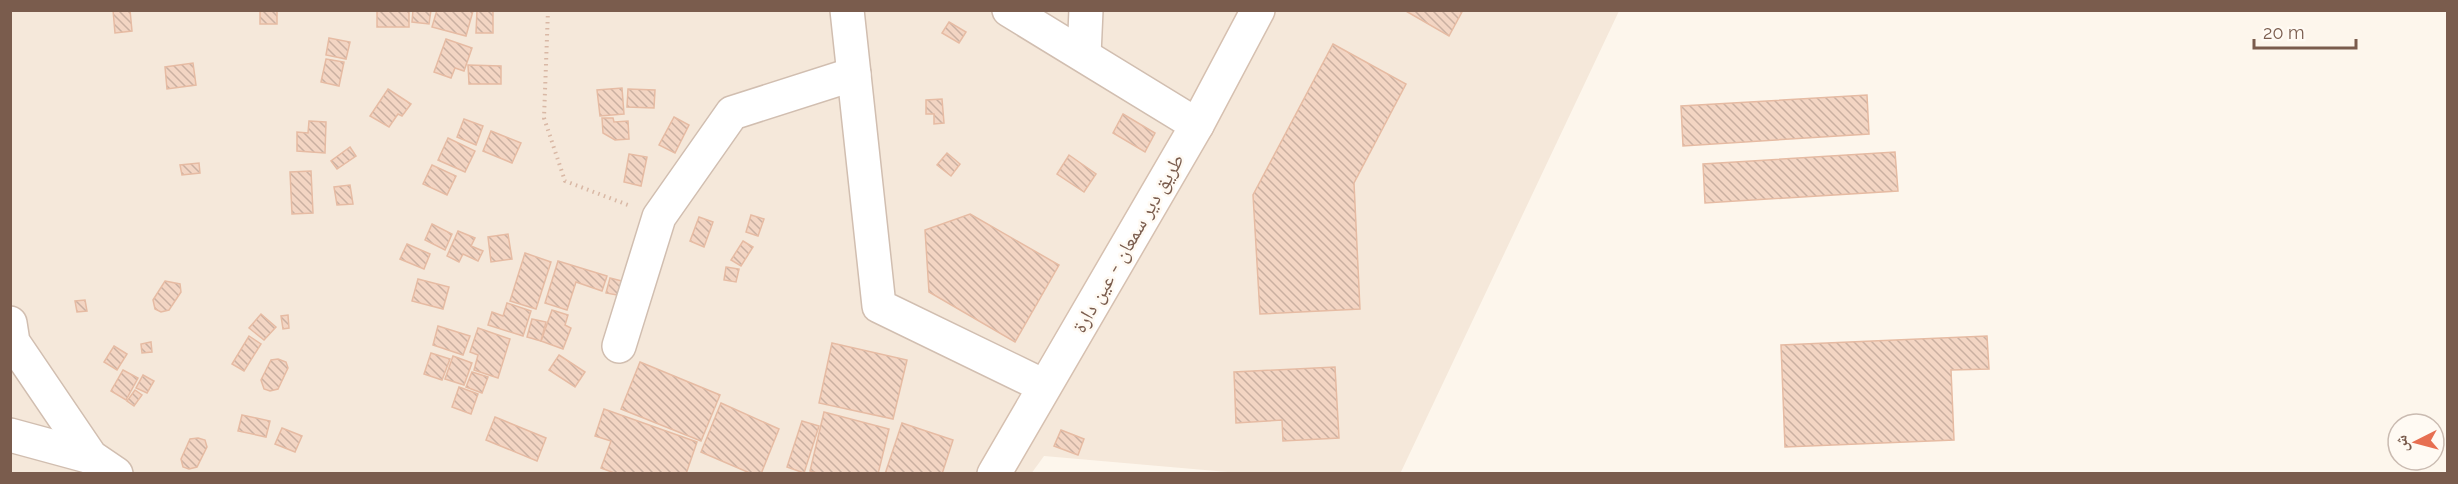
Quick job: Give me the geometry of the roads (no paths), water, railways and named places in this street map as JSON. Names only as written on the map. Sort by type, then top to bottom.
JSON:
[{"type":"street","points":[[847,10],[879,306],[1044,386]]},
{"type":"street","points":[[1009,10],[1197,125]]},
{"type":"street","points":[[1084,55],[1086,10]]},
{"type":"street","name":"طريق دير سمعان - عين دارة","points":[[994,474],[1197,125],[1258,10]]},
{"type":"street","points":[[619,345],[659,217],[732,113],[854,74]]},
{"type":"street","points":[[10,323],[13,342],[104,465]]},
{"type":"street","points":[[11,436],[104,465]]}]
